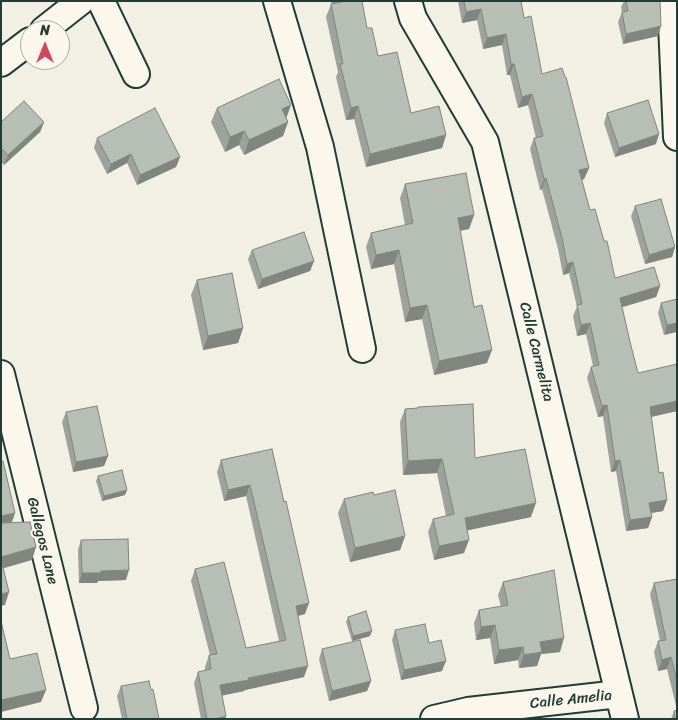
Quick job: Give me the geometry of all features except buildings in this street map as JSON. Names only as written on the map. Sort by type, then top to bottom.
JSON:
[{"type":"street","points":[[57,20],[82,1]]},
{"type":"street","points":[[101,1],[136,74]]},
{"type":"street","points":[[276,1],[320,147],[362,349]]},
{"type":"street","name":"Calle Carmelita","points":[[408,1],[413,18],[485,142],[622,706]]},
{"type":"street","points":[[671,1],[677,137]]},
{"type":"street","points":[[1,63],[20,49]]},
{"type":"street","name":"Gallegos Lane","points":[[1,374],[84,708]]},
{"type":"street","name":"Calle Amelia","points":[[434,719],[468,711],[622,706]]}]
